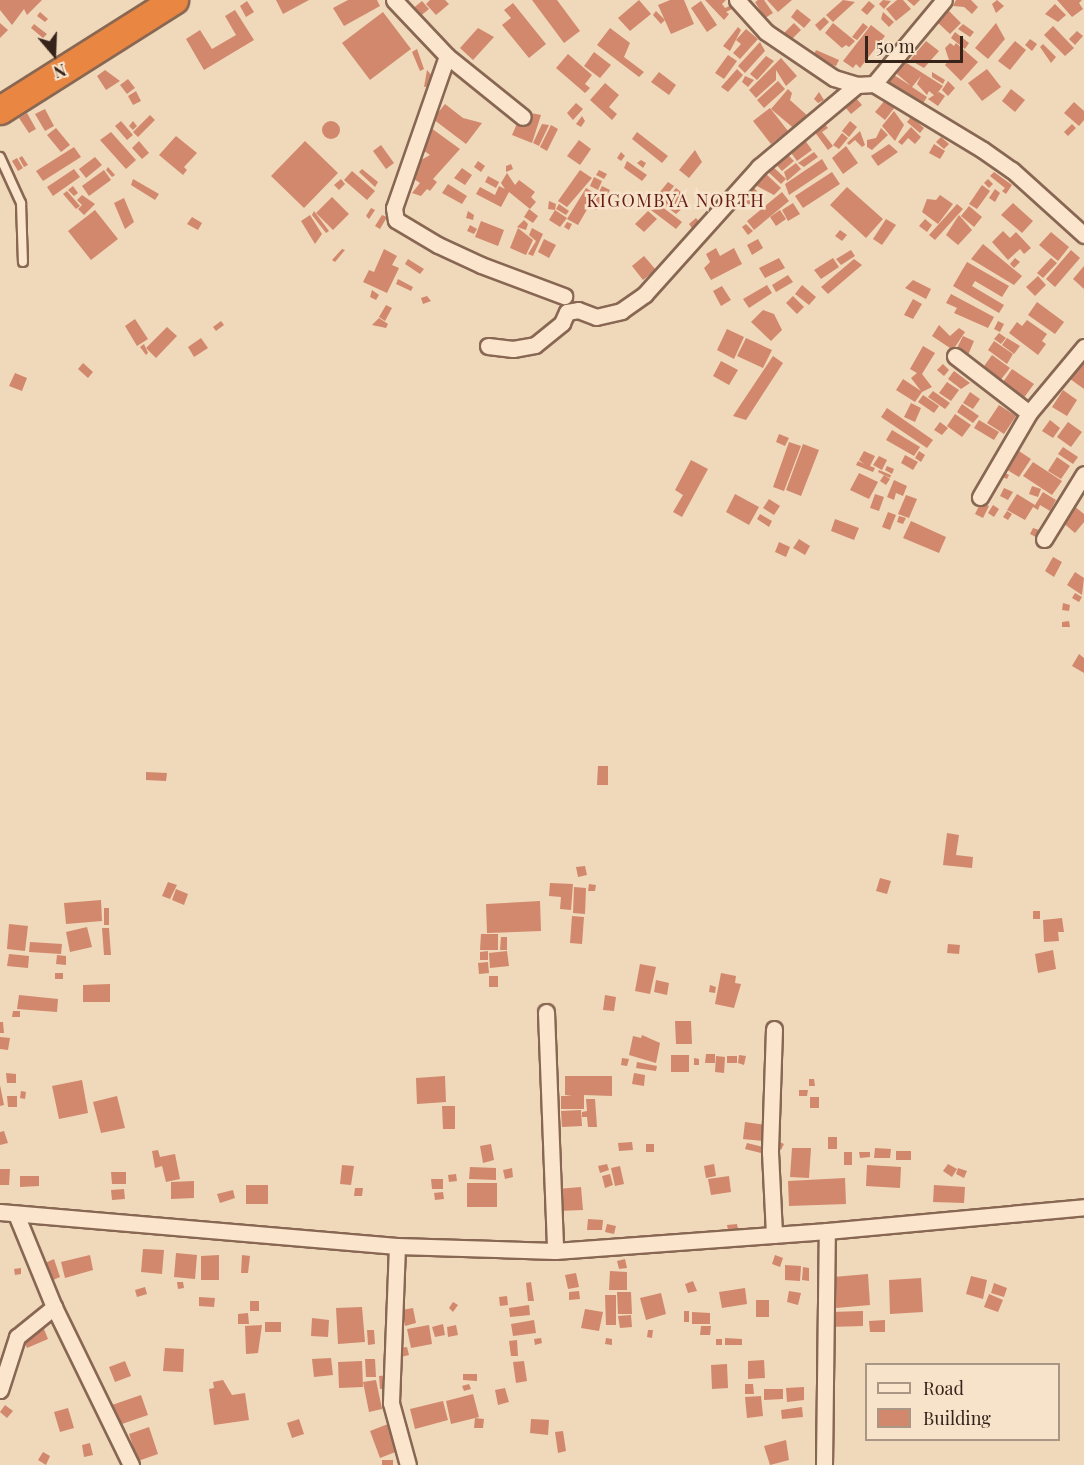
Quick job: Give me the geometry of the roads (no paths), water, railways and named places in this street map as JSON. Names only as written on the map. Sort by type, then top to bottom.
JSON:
[{"type":"highway","points":[[0,110],[174,0]]},
{"type":"street","points":[[394,0],[447,56],[522,117]]},
{"type":"street","points":[[737,0],[780,42],[834,78],[857,85],[874,84],[1012,170],[1084,235]]},
{"type":"street","points":[[874,84],[944,0]]},
{"type":"street","points":[[447,56],[394,208],[396,220],[470,260],[564,296]]},
{"type":"street","points":[[488,346],[513,349],[535,345],[562,323],[567,312],[578,310],[596,317],[621,311],[645,294],[759,167],[857,85]]},
{"type":"street","points":[[980,497],[1029,413],[1084,347]]},
{"type":"street","points":[[955,356],[1029,413]]},
{"type":"street","points":[[1044,539],[1084,474]]},
{"type":"street","points":[[546,1012],[555,1251]]},
{"type":"street","points":[[774,1029],[770,1152],[774,1235]]},
{"type":"street","points":[[0,1212],[398,1246],[555,1251],[827,1232],[1084,1207]]},
{"type":"street","points":[[16,1214],[54,1308],[131,1465]]},
{"type":"street","points":[[824,1465],[827,1232]]},
{"type":"street","points":[[398,1246],[391,1403],[408,1465]]},
{"type":"street","points":[[0,1390],[17,1337],[54,1308]]},
{"type":"lane","points":[[0,157],[21,203],[22,262]]},
{"type":"district","name":"KIGOMBYA NORTH","points":[[676,200]]}]
